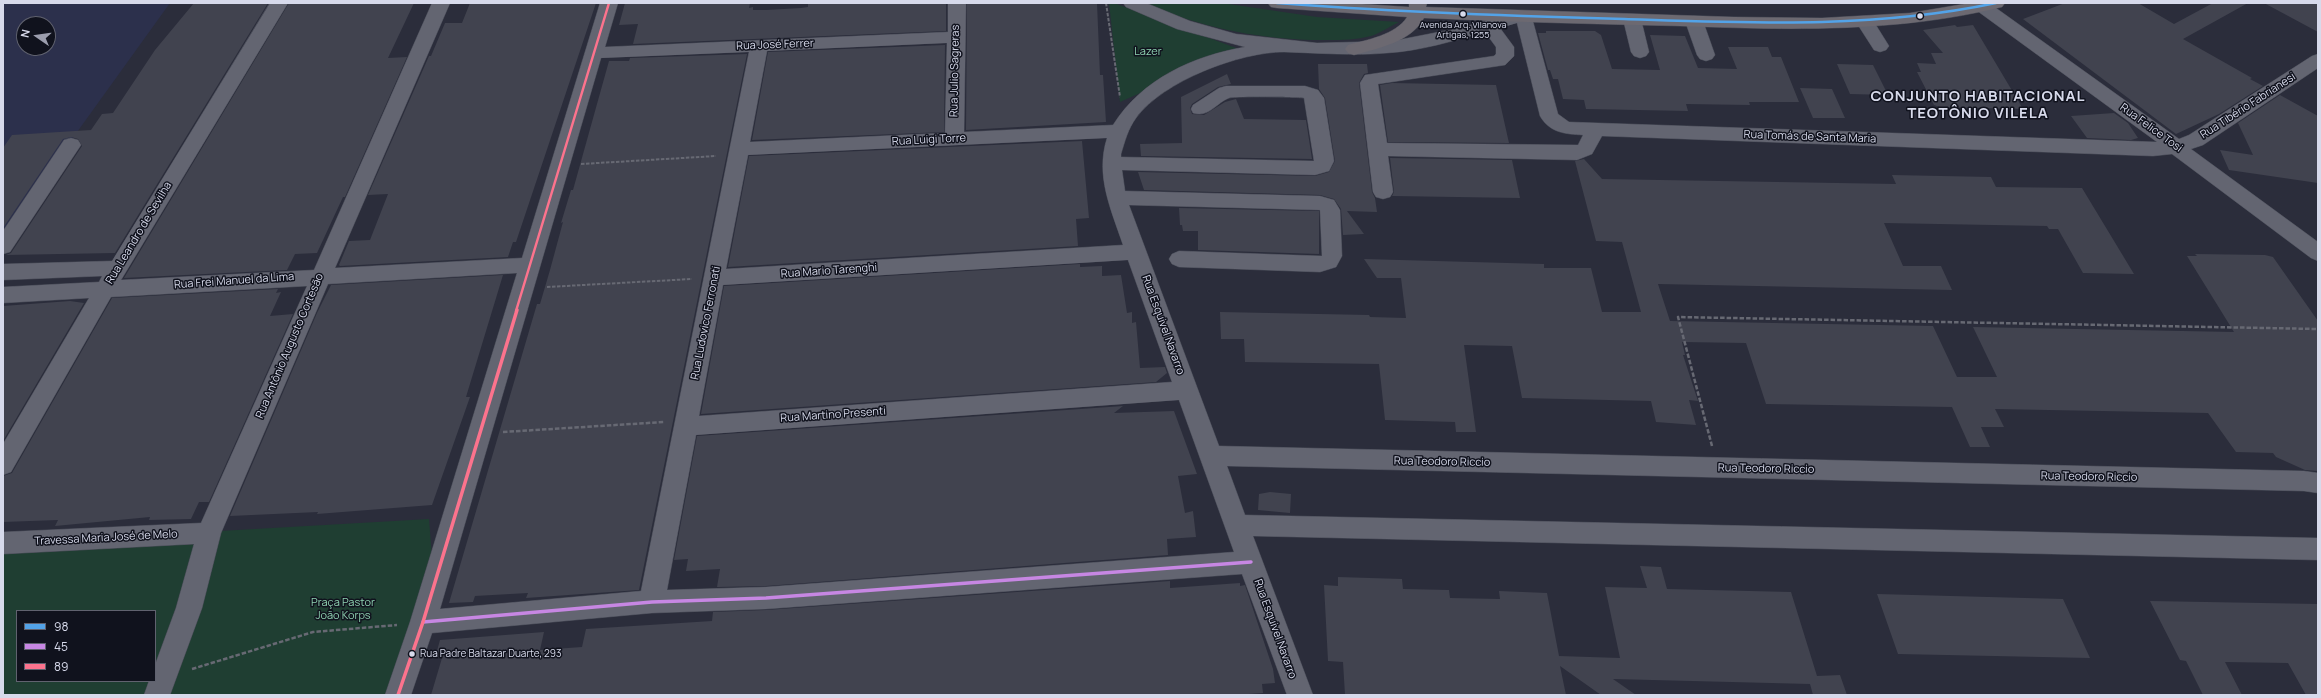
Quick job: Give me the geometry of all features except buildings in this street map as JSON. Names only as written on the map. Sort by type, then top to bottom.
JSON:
[{"type":"main road","points":[[1277,3],[1419,8],[1522,17],[1694,21],[1865,22],[1929,16],[1989,5]]},
{"type":"main road","points":[[1354,49],[1386,40],[1401,32],[1414,21],[1419,8]]},
{"type":"street","name":"Rua Leandro de Sevilha","points":[[3,465],[105,289],[280,3]]},
{"type":"street","name":"Rua Antônio Augusto Cortesão","points":[[160,687],[189,608],[209,533],[320,276],[441,3]]},
{"type":"street","points":[[398,695],[423,622],[522,288],[561,165],[609,3]]},
{"type":"street","name":"Rua Julio Sagreras","points":[[954,138],[957,3]]},
{"type":"street","points":[[1132,3],[1166,20],[1199,32],[1281,47],[1354,49],[1399,46],[1522,17]]},
{"type":"street","name":"Rua Felice Tosi","points":[[1989,5],[2318,253]]},
{"type":"street","name":"Rua Tomás de Santa Maria","points":[[1522,17],[1549,116],[1555,123],[1567,128],[2154,149],[2176,147]]},
{"type":"street","points":[[1632,19],[1640,52]]},
{"type":"street","points":[[1694,21],[1706,55]]},
{"type":"street","points":[[1865,22],[1880,46]]},
{"type":"street","points":[[1383,192],[1369,83],[1371,79],[1499,61],[1505,56],[1505,47],[1489,26]]},
{"type":"street","name":"Rua José Ferrer","points":[[594,53],[956,37]]},
{"type":"street","name":"Rua Ludovico Ferronati","points":[[652,602],[759,45]]},
{"type":"street","name":"Rua Esquivel Navarro","points":[[1281,47],[1235,55],[1197,67],[1164,84],[1138,102],[1120,125],[1114,140],[1111,163],[1112,180],[1135,252],[1213,456],[1300,695]]},
{"type":"street","name":"Rua Tibério Fabrianesi","points":[[2176,147],[2196,140],[2318,60]]},
{"type":"street","points":[[1111,163],[1315,168],[1322,166],[1324,162],[1315,98],[1311,94],[1304,92],[1226,92],[1200,109]]},
{"type":"street","name":"Rua Luigi Torre","points":[[739,152],[954,138],[1120,125]]},
{"type":"street","points":[[1376,138],[1577,153],[1584,152],[1588,147],[1594,129]]},
{"type":"street","points":[[3,247],[71,145]]},
{"type":"street","points":[[1118,198],[1320,203],[1327,204],[1330,210],[1332,256],[1328,262],[1320,264],[1179,259]]},
{"type":"street","name":"Rua Mario Tarenghi","points":[[715,278],[1135,252]]},
{"type":"street","name":"Rua Frei Manuel da Lima","points":[[3,295],[530,265]]},
{"type":"street","points":[[3,272],[118,268]]},
{"type":"street","name":"Rua Martino Presenti","points":[[686,426],[1187,390]]},
{"type":"street","name":"Rua Teodoro Riccio","points":[[1213,456],[2304,482],[2318,484]]},
{"type":"street","points":[[1237,525],[2318,549]]},
{"type":"street","name":"Travessa Maria José de Melo","points":[[3,543],[209,533]]},
{"type":"street","points":[[423,622],[652,602],[766,598],[1251,562]]},
{"type":"path","points":[[1106,3],[1120,125]]},
{"type":"path","points":[[561,165],[739,152]]},
{"type":"path","points":[[522,288],[715,278]]},
{"type":"path","points":[[1718,468],[1678,317],[2318,329]]},
{"type":"path","points":[[479,433],[674,421],[686,426]]},
{"type":"path","points":[[160,687],[313,632],[423,622]]},
{"type":"shaded area","points":[[3,3],[170,3],[3,235]]},
{"type":"green space","name":"Lazer","points":[[1109,3],[1114,3],[1239,49],[1120,102]]},
{"type":"green space","points":[[1145,3],[1222,3],[1317,17],[1399,22],[1378,33],[1364,38],[1334,40],[1289,39],[1247,34],[1206,25]]},
{"type":"green space","name":"Praça Pastor João Korps","points":[[429,519],[437,621],[392,695],[3,695],[3,549],[220,531]]},
{"type":"transit line","name":"89","points":[[398,695],[423,622],[609,3]]},
{"type":"transit line","name":"98","points":[[1277,3],[1369,10],[1462,14],[1778,23],[1822,23],[1910,18],[1953,12],[1996,3]]},
{"type":"transit line","name":"45","points":[[423,622],[652,602],[766,598],[1251,562]]},
{"type":"place","name":"Avenida Arq. Vilanova Artigas, 1255","points":[[1463,14]]},
{"type":"place","name":"Rua Padre Baltazar Duarte, 293","points":[[412,654]]},
{"type":"district","name":"CONJUNTO HABITACIONAL TEOTÔNIO VILELA","points":[[1978,106]]}]
